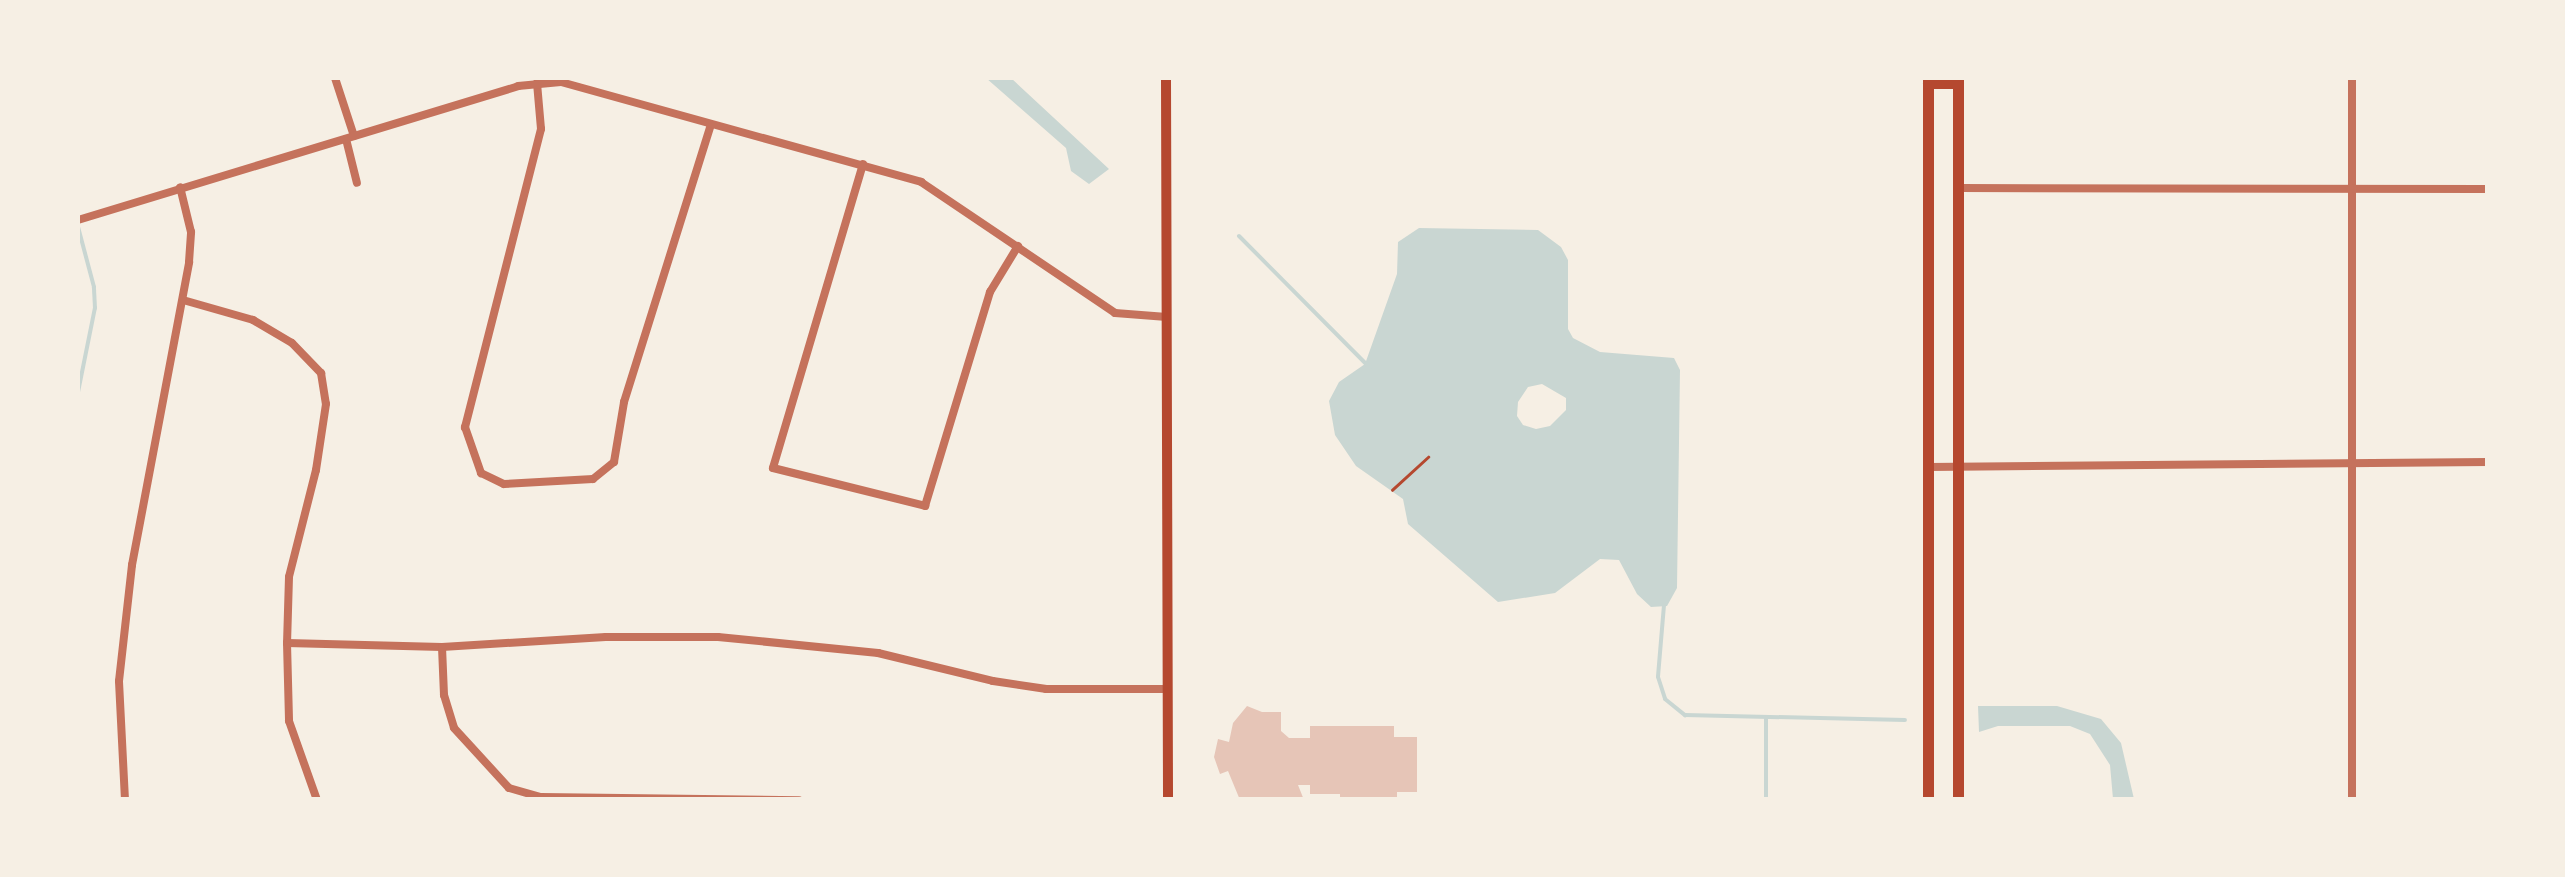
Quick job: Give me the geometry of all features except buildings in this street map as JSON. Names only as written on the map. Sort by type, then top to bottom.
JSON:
[{"type":"main road","points":[[1166,78],[1168,800]]},
{"type":"main road","points":[[1928,800],[1928,80],[1958,80],[1958,800]]},
{"type":"street","points":[[335,78],[357,183]]},
{"type":"street","points":[[2352,78],[2352,800]]},
{"type":"street","points":[[536,82],[541,129],[465,428],[481,474],[504,484],[593,480],[614,462],[624,402],[711,124]]},
{"type":"street","points":[[78,220],[536,82],[575,85],[863,164],[938,190],[1114,313],[1167,317]]},
{"type":"street","points":[[863,164],[772,468],[924,506],[990,292],[1018,246]]},
{"type":"street","points":[[126,800],[119,681],[125,617],[183,300],[190,232],[180,187]]},
{"type":"street","points":[[1958,188],[2488,189]]},
{"type":"street","points":[[183,300],[253,320],[292,343],[321,373],[326,404],[316,470],[289,577],[287,642],[289,721],[317,800]]},
{"type":"street","points":[[1928,467],[2488,462]]},
{"type":"street","points":[[287,642],[442,647],[606,636],[718,636],[861,650],[993,681],[1046,688],[1168,688]]},
{"type":"street","points":[[442,647],[444,694],[454,728],[510,788],[541,797],[800,800]]},
{"type":"path","points":[[1392,490],[1428,457]]},
{"type":"shaded area","points":[[986,78],[1011,78],[1109,169],[1089,184],[1071,171],[1066,148]]},
{"type":"shaded area","points":[[1419,228],[1538,230],[1561,247],[1568,260],[1568,329],[1573,338],[1600,352],[1674,358],[1680,370],[1677,588],[1667,606],[1651,607],[1637,594],[1619,560],[1600,559],[1555,593],[1498,602],[1408,524],[1403,499],[1356,466],[1335,435],[1329,401],[1339,382],[1365,364],[1397,274],[1398,242]],"holes":[[[1542,384],[1566,398],[1566,410],[1550,426],[1536,429],[1523,425],[1517,416],[1518,402],[1528,387]]]},
{"type":"shaded area","points":[[1978,706],[2057,706],[2101,719],[2121,743],[2134,799],[2113,799],[2110,765],[2090,734],[2070,726],[1998,726],[1979,732]]},
{"type":"waterway","points":[[78,227],[94,287],[95,308],[78,392]]},
{"type":"waterway","points":[[1239,236],[1369,367]]},
{"type":"waterway","points":[[1664,605],[1658,677],[1665,699],[1685,715],[1905,720]]},
{"type":"waterway","points":[[1766,719],[1766,800]]}]
